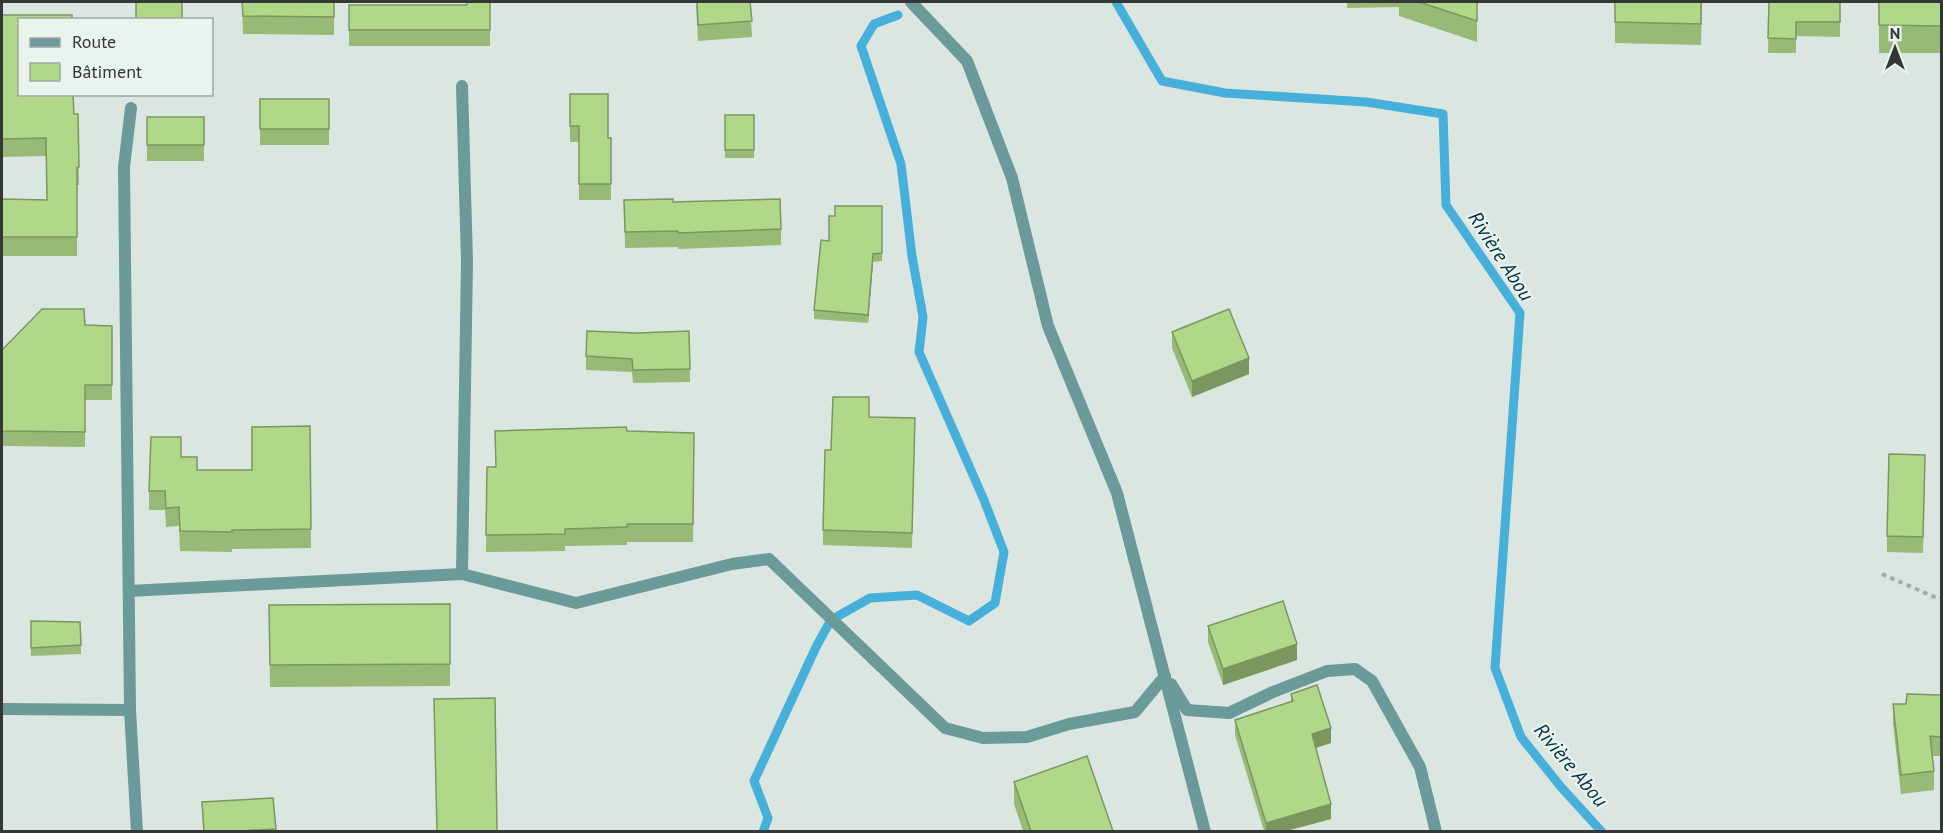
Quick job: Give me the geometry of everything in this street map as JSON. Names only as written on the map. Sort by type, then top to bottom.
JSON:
[{"type":"street","points":[[911,2],[967,61],[1012,178],[1048,326],[1117,493],[1205,831]]},
{"type":"street","points":[[462,86],[468,261],[462,574]]},
{"type":"street","points":[[131,108],[124,167],[130,710],[137,831]]},
{"type":"street","points":[[129,591],[462,574],[576,603],[732,564],[769,559],[945,728],[983,738],[1027,737],[1069,724],[1135,712],[1165,676]]},
{"type":"street","points":[[1165,676],[1187,710],[1229,713],[1273,692],[1327,671],[1355,669],[1372,681],[1420,767],[1436,831]]},
{"type":"street","points":[[2,709],[130,710]]},
{"type":"path","points":[[1882,574],[1941,598]]},
{"type":"building","points":[[136,2],[182,2],[182,18],[136,18]]},
{"type":"building","points":[[242,2],[334,2],[334,17],[243,16]]},
{"type":"building","points":[[467,2],[490,2],[490,30],[349,30],[349,5],[467,5]]},
{"type":"building","points":[[697,2],[750,2],[752,21],[698,25]]},
{"type":"building","points":[[1419,2],[1477,2],[1477,21]]},
{"type":"building","points":[[1615,2],[1701,2],[1701,24],[1615,22]]},
{"type":"building","points":[[1769,2],[1840,2],[1840,22],[1796,22],[1796,39],[1768,38]]},
{"type":"building","points":[[1879,2],[1941,2],[1941,26],[1879,25]]},
{"type":"building","points":[[2,15],[72,15],[72,18],[18,18],[18,96],[73,96],[74,114],[78,114],[77,237],[2,237],[2,199],[47,200],[46,138],[2,139]]},
{"type":"building","points":[[570,94],[608,94],[611,184],[579,184],[579,126],[570,126]]},
{"type":"building","points":[[260,99],[329,99],[329,129],[260,129]]},
{"type":"building","points":[[725,115],[754,115],[754,150],[725,150]]},
{"type":"building","points":[[147,117],[204,117],[204,145],[147,145]]},
{"type":"building","points":[[673,199],[673,202],[780,199],[781,229],[678,233],[678,231],[625,232],[624,200]]},
{"type":"building","points":[[835,206],[882,206],[882,253],[873,254],[868,315],[814,310],[821,240],[829,241],[829,216],[835,216]]},
{"type":"building","points":[[42,309],[84,309],[85,325],[112,326],[112,385],[85,385],[85,432],[2,431],[2,350]]},
{"type":"building","points":[[1229,309],[1249,358],[1192,381],[1172,332]]},
{"type":"building","points":[[587,331],[637,333],[689,331],[690,369],[633,370],[632,359],[586,356]]},
{"type":"building","points":[[833,397],[869,397],[869,417],[915,418],[912,533],[823,530],[825,450],[831,450]]},
{"type":"building","points":[[310,426],[311,529],[180,531],[179,507],[166,508],[165,491],[149,491],[151,437],[181,437],[181,457],[197,457],[197,470],[252,470],[252,427]]},
{"type":"building","points":[[626,427],[627,431],[694,433],[693,524],[627,524],[627,527],[565,529],[565,534],[486,535],[487,467],[496,467],[495,431]]},
{"type":"building","points":[[1889,454],[1925,455],[1923,537],[1887,536]]},
{"type":"building","points":[[1283,601],[1297,644],[1223,669],[1208,626]]},
{"type":"building","points":[[450,604],[450,664],[270,665],[269,605]]},
{"type":"building","points":[[31,621],[80,622],[81,645],[31,648]]},
{"type":"building","points":[[1317,685],[1331,728],[1312,734],[1331,804],[1266,823],[1235,720],[1293,701],[1291,694]]},
{"type":"building","points":[[1907,694],[1941,695],[1941,737],[1930,736],[1934,771],[1901,775],[1893,704],[1906,704]]},
{"type":"building","points":[[495,698],[497,831],[437,831],[434,699]]},
{"type":"building","points":[[1087,756],[1113,831],[1031,831],[1014,782]]},
{"type":"building","points":[[273,798],[276,829],[204,831],[202,802]]},
{"type":"waterway","name":"Rivière Abou","points":[[1116,2],[1162,81],[1225,93],[1366,102],[1443,114],[1446,205],[1520,313],[1495,668],[1521,737],[1561,787],[1602,832]]},
{"type":"waterway","points":[[763,832],[768,818],[754,781],[817,645],[831,620],[870,598],[917,595],[969,621],[995,603],[1004,552],[984,500],[919,352],[923,317],[912,256],[901,164],[861,46],[874,24],[898,15]]}]
